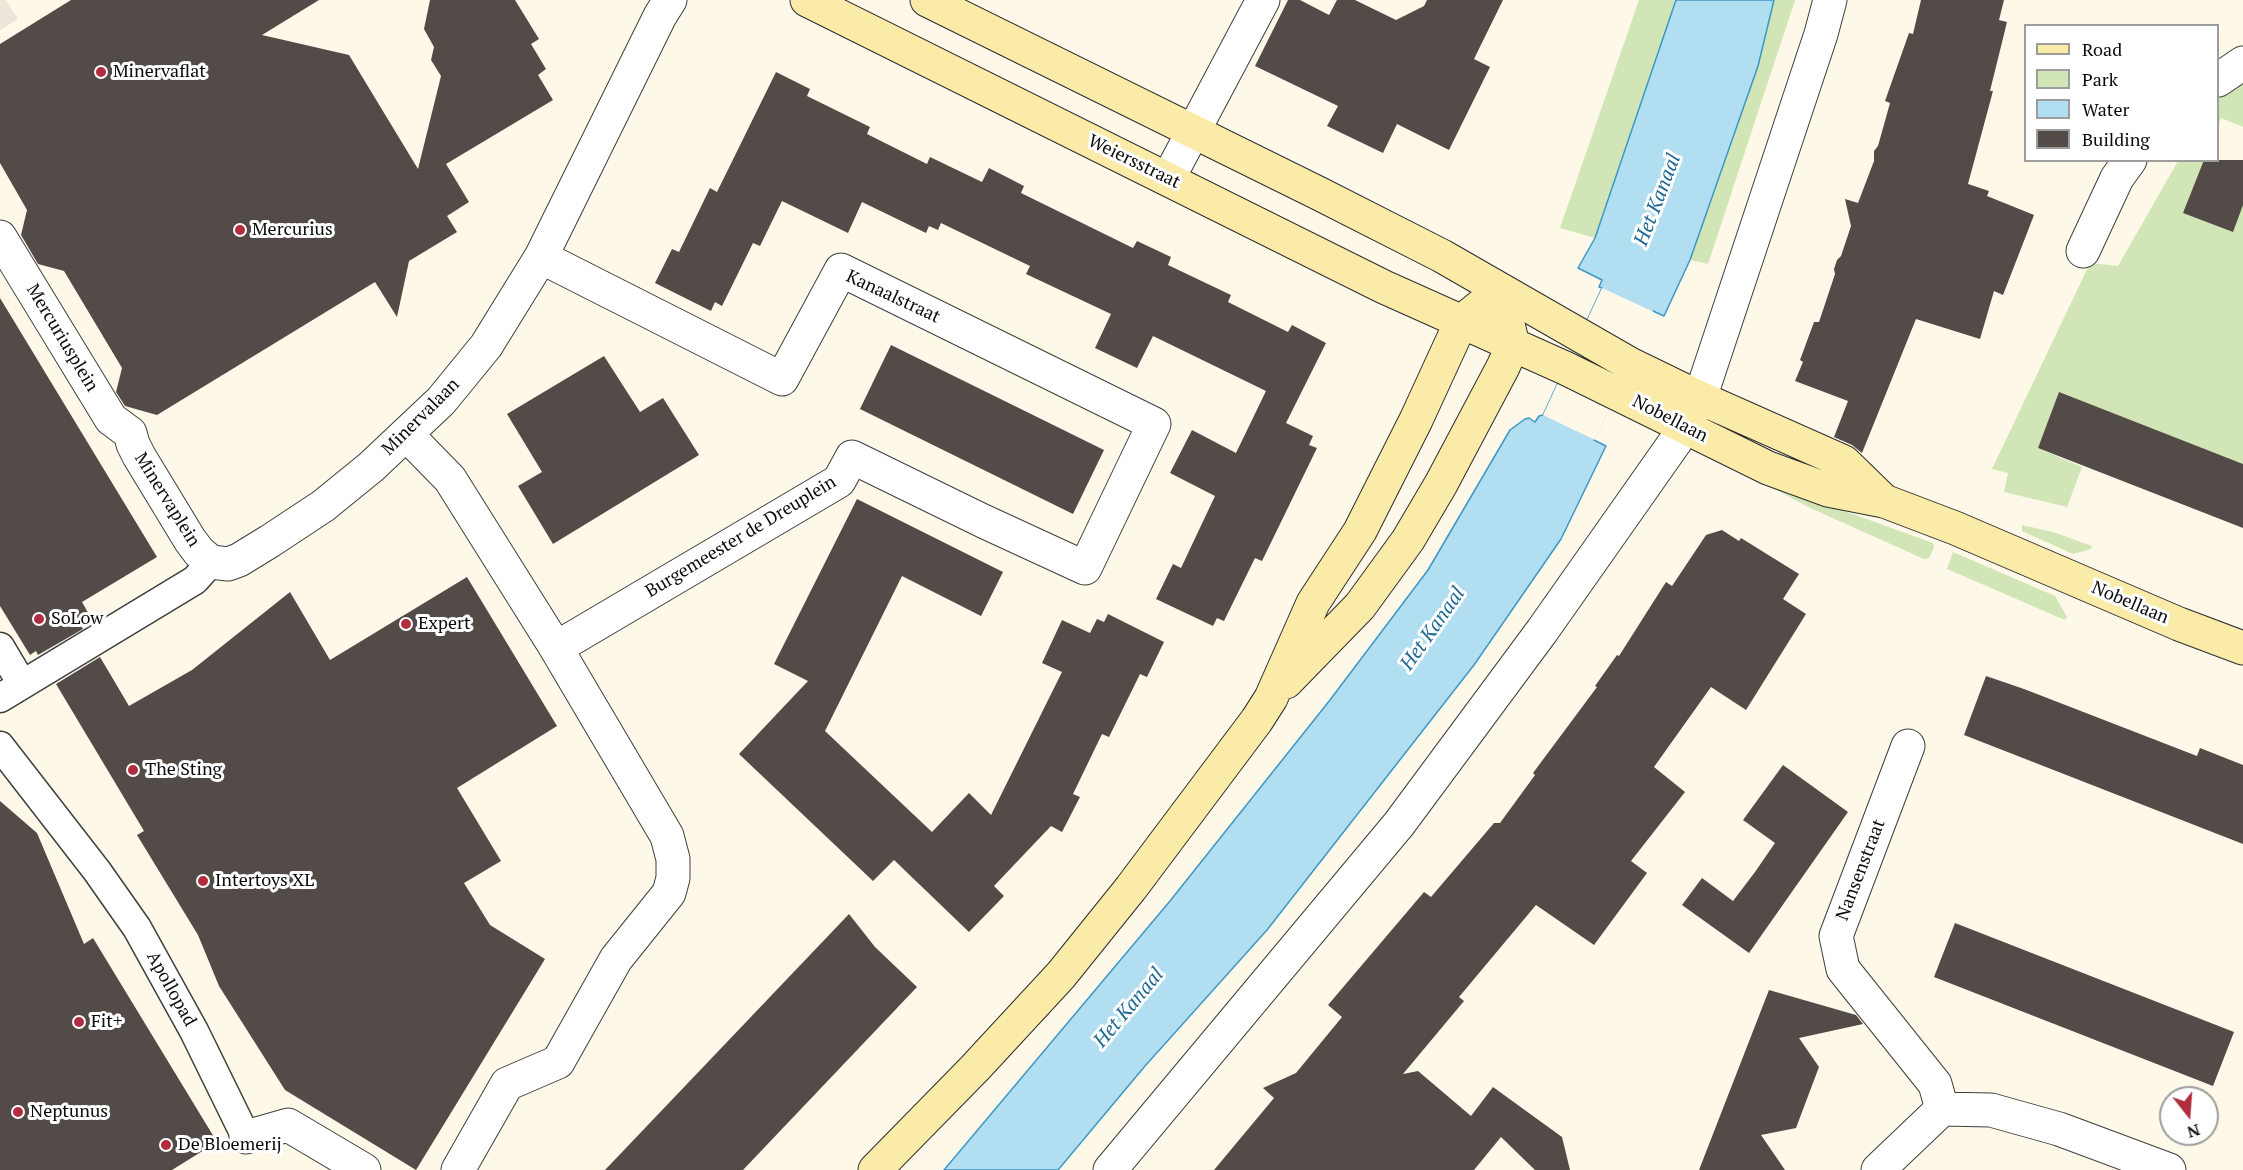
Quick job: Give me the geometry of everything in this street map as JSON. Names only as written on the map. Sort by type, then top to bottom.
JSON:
[{"type":"main road","name":"Weiersstraat","points":[[807,0],[1461,322]]},
{"type":"main road","points":[[875,1170],[975,1068],[1061,975],[1131,888],[1271,698],[1360,606],[1408,540],[1470,432],[1513,345],[1499,291],[1442,256],[927,0]]},
{"type":"main road","points":[[1271,698],[1313,603],[1359,531],[1416,420],[1461,322],[1499,291]]},
{"type":"main road","name":"Nobellaan","points":[[1499,291],[1630,364],[1844,462],[1884,501]]},
{"type":"main road","name":"Nobellaan","points":[[1461,322],[1565,368],[1778,472],[1828,490],[1884,501],[1955,528],[2179,624],[2243,648]]},
{"type":"street","name":"Minervalaan","points":[[211,562],[228,564],[239,560],[323,506],[371,467],[441,401],[486,346],[541,257],[670,0]]},
{"type":"street","points":[[1168,179],[1263,0]]},
{"type":"street","points":[[1110,1170],[1398,824],[1548,622],[1667,455],[1700,398],[1821,34],[1830,0]]},
{"type":"street","points":[[2219,79],[2243,63]]},
{"type":"street","points":[[2083,251],[2117,178],[2129,162]]},
{"type":"street","name":"Mercuriusplein","points":[[0,237],[111,419],[130,433]]},
{"type":"street","name":"Kanaalstraat","points":[[541,257],[782,379],[841,270],[1154,424],[1085,568]]},
{"type":"street","name":"Minervaplein","points":[[130,433],[139,456],[190,540],[211,562]]},
{"type":"street","points":[[406,434],[450,479],[555,648],[667,836],[673,859],[674,878],[669,892],[616,960],[558,1062],[507,1084],[458,1170]]},
{"type":"street","name":"Burgemeester de Dreuplein","points":[[555,648],[838,481],[852,457],[1085,568]]},
{"type":"street","points":[[0,647],[11,691],[195,580],[211,562]]},
{"type":"street","name":"Apollopad","points":[[0,746],[97,871],[137,928],[194,1031],[246,1137],[288,1125],[364,1170]]},
{"type":"street","name":"Nansenstraat","points":[[1908,746],[1836,936],[1843,969],[1935,1084],[1942,1109]]},
{"type":"street","points":[[1878,1170],[1942,1109],[1991,1110],[2059,1129],[2169,1170]]},
{"type":"green space","points":[[1639,0],[1676,0],[1595,238],[1560,228]]},
{"type":"green space","points":[[1774,0],[1795,0],[1708,264],[1690,260],[1758,66]]},
{"type":"green space","points":[[2243,75],[2243,127],[2221,118],[2219,123],[2219,94]]},
{"type":"green space","points":[[2177,162],[2204,162],[2184,213],[2243,205],[2243,464],[2060,393],[2038,448],[2082,467],[2067,507],[2004,492],[2008,473],[1992,469],[2090,263],[2118,266]]},
{"type":"green space","points":[[1756,479],[1933,543],[1934,547],[1929,558],[1924,559],[1808,507]]},
{"type":"green space","points":[[2022,525],[2053,532],[2092,546],[2091,549],[2073,554],[2022,531]]},
{"type":"green space","points":[[1953,552],[2055,596],[2067,617],[2065,620],[1947,569]]},
{"type":"shaded area","points":[[0,0],[6,0],[18,19],[0,30]]},
{"type":"water","name":"Het Kanaal","points":[[1676,0],[1774,0],[1758,66],[1690,260],[1664,316],[1653,311],[1594,440],[1606,446],[1561,539],[1474,665],[1267,930],[1145,1066],[1058,1170],[944,1170],[1170,901],[1330,700],[1428,570],[1510,430],[1525,419],[1529,418],[1535,422],[1539,416],[1543,415],[1602,288],[1599,287],[1602,280],[1578,268],[1595,238]]},
{"type":"pier","points":[[1602,288],[1654,312],[1595,440],[1543,415]]},
{"type":"building","name":"Mercurius","points":[[71,0],[319,0],[262,35],[349,55],[418,169],[441,76],[431,60],[434,47],[424,29],[430,0],[515,0],[539,39],[531,44],[546,69],[538,75],[553,100],[446,164],[469,202],[447,216],[457,232],[409,261],[397,317],[375,282],[157,415],[125,406],[116,392],[122,368],[64,271],[38,264],[21,235],[27,210],[0,163],[0,44]]},
{"type":"building","points":[[1288,0],[1300,0],[1329,15],[1337,0],[1355,0],[1396,20],[1424,6],[1427,0],[1503,0],[1474,59],[1490,67],[1449,150],[1397,124],[1383,153],[1327,126],[1338,106],[1255,66]]},
{"type":"building","points":[[1921,0],[2004,0],[1999,20],[2007,22],[1990,91],[1993,91],[1968,184],[1989,191],[1987,196],[2034,215],[2003,295],[1994,291],[1980,339],[1916,319],[1862,453],[1852,445],[1834,437],[1848,401],[1795,381],[1814,322],[1819,322],[1835,274],[1837,260],[1841,256],[1851,226],[1845,199],[1858,203],[1874,161],[1874,151],[1878,146],[1890,103],[1885,101],[1909,33],[1913,34]]},
{"type":"building","points":[[776,72],[810,89],[807,96],[870,127],[867,134],[927,164],[930,157],[982,182],[989,168],[1024,186],[1021,193],[1133,248],[1137,241],[1171,257],[1168,265],[1231,295],[1228,302],[1288,332],[1292,325],[1326,343],[1286,423],[1313,436],[1309,445],[1317,448],[1262,561],[1255,558],[1224,621],[1217,618],[1213,626],[1156,599],[1173,564],[1181,568],[1215,496],[1170,473],[1192,430],[1236,453],[1266,391],[1153,336],[1137,368],[1095,348],[1111,314],[1026,274],[1030,266],[941,223],[938,230],[929,226],[926,233],[862,202],[848,233],[782,201],[760,246],[753,243],[722,306],[715,302],[711,311],[655,283],[672,249],[679,252],[710,188],[717,192]]},
{"type":"building","points":[[2243,160],[2243,205],[2233,232],[2183,213],[2203,162]]},
{"type":"building","points":[[0,298],[157,557],[82,602],[91,618],[80,624],[83,629],[38,655],[36,651],[30,655],[0,606]]},
{"type":"building","points":[[891,345],[1104,450],[1073,514],[860,409]]},
{"type":"building","points":[[604,356],[640,412],[663,398],[699,455],[553,544],[518,486],[542,472],[507,414]]},
{"type":"building","points":[[2059,392],[2243,464],[2243,528],[2038,448]]},
{"type":"building","points":[[857,499],[1003,572],[981,616],[902,576],[825,731],[932,832],[969,793],[991,815],[1062,672],[1042,663],[1062,620],[1090,633],[1097,619],[1104,622],[1108,614],[1164,642],[1147,677],[1140,674],[1109,737],[1102,734],[1073,794],[1080,797],[1062,832],[1051,826],[994,886],[1004,896],[969,932],[894,860],[873,881],[739,754],[808,681],[774,664]]},
{"type":"building","points":[[1722,530],[1739,541],[1741,538],[1799,574],[1783,599],[1806,614],[1746,710],[1711,687],[1654,767],[1685,792],[1631,861],[1647,873],[1594,945],[1536,905],[1459,997],[1464,1001],[1403,1074],[1418,1071],[1471,1116],[1493,1087],[1562,1137],[1570,1170],[1535,1170],[1501,1137],[1474,1170],[1214,1170],[1274,1098],[1263,1088],[1296,1073],[1342,1017],[1328,1005],[1424,892],[1431,897],[1494,823],[1500,823],[1535,775],[1533,773],[1597,687],[1595,686],[1617,655],[1619,656],[1666,582],[1672,586],[1706,535]]},
{"type":"building","points":[[467,577],[557,726],[457,788],[501,861],[464,883],[490,925],[545,959],[416,1170],[285,1090],[219,986],[198,935],[137,835],[144,831],[56,684],[100,657],[129,706],[192,670],[290,592],[330,660]]},
{"type":"building","points":[[1986,676],[2197,756],[2200,748],[2243,765],[2243,844],[1964,735]]},
{"type":"building","points":[[1783,765],[1848,812],[1749,953],[1682,905],[1702,878],[1733,901],[1755,872],[1775,843],[1743,820]]},
{"type":"building","points":[[0,801],[37,833],[84,944],[93,938],[217,1142],[172,1170],[0,1170]]},
{"type":"building","points":[[849,914],[875,947],[917,987],[743,1170],[605,1170]]},
{"type":"building","points":[[1955,923],[2234,1032],[2213,1086],[1934,977]]},
{"type":"building","points":[[1769,990],[1856,1015],[1863,1024],[1799,1038],[1819,1067],[1796,1128],[1761,1135],[1785,1170],[1699,1170]]},
{"type":"place","name":"Minervaflat","points":[[101,72]]},
{"type":"place","name":"Mercurius","points":[[240,230]]},
{"type":"place","name":"SoLow","points":[[39,619]]},
{"type":"place","name":"Expert","points":[[406,624]]},
{"type":"place","name":"The Sting","points":[[133,770]]},
{"type":"place","name":"Intertoys XL","points":[[203,881]]},
{"type":"place","name":"Fit+","points":[[79,1022]]},
{"type":"place","name":"Neptunus","points":[[18,1112]]},
{"type":"place","name":"De Bloemerij","points":[[166,1145]]}]
